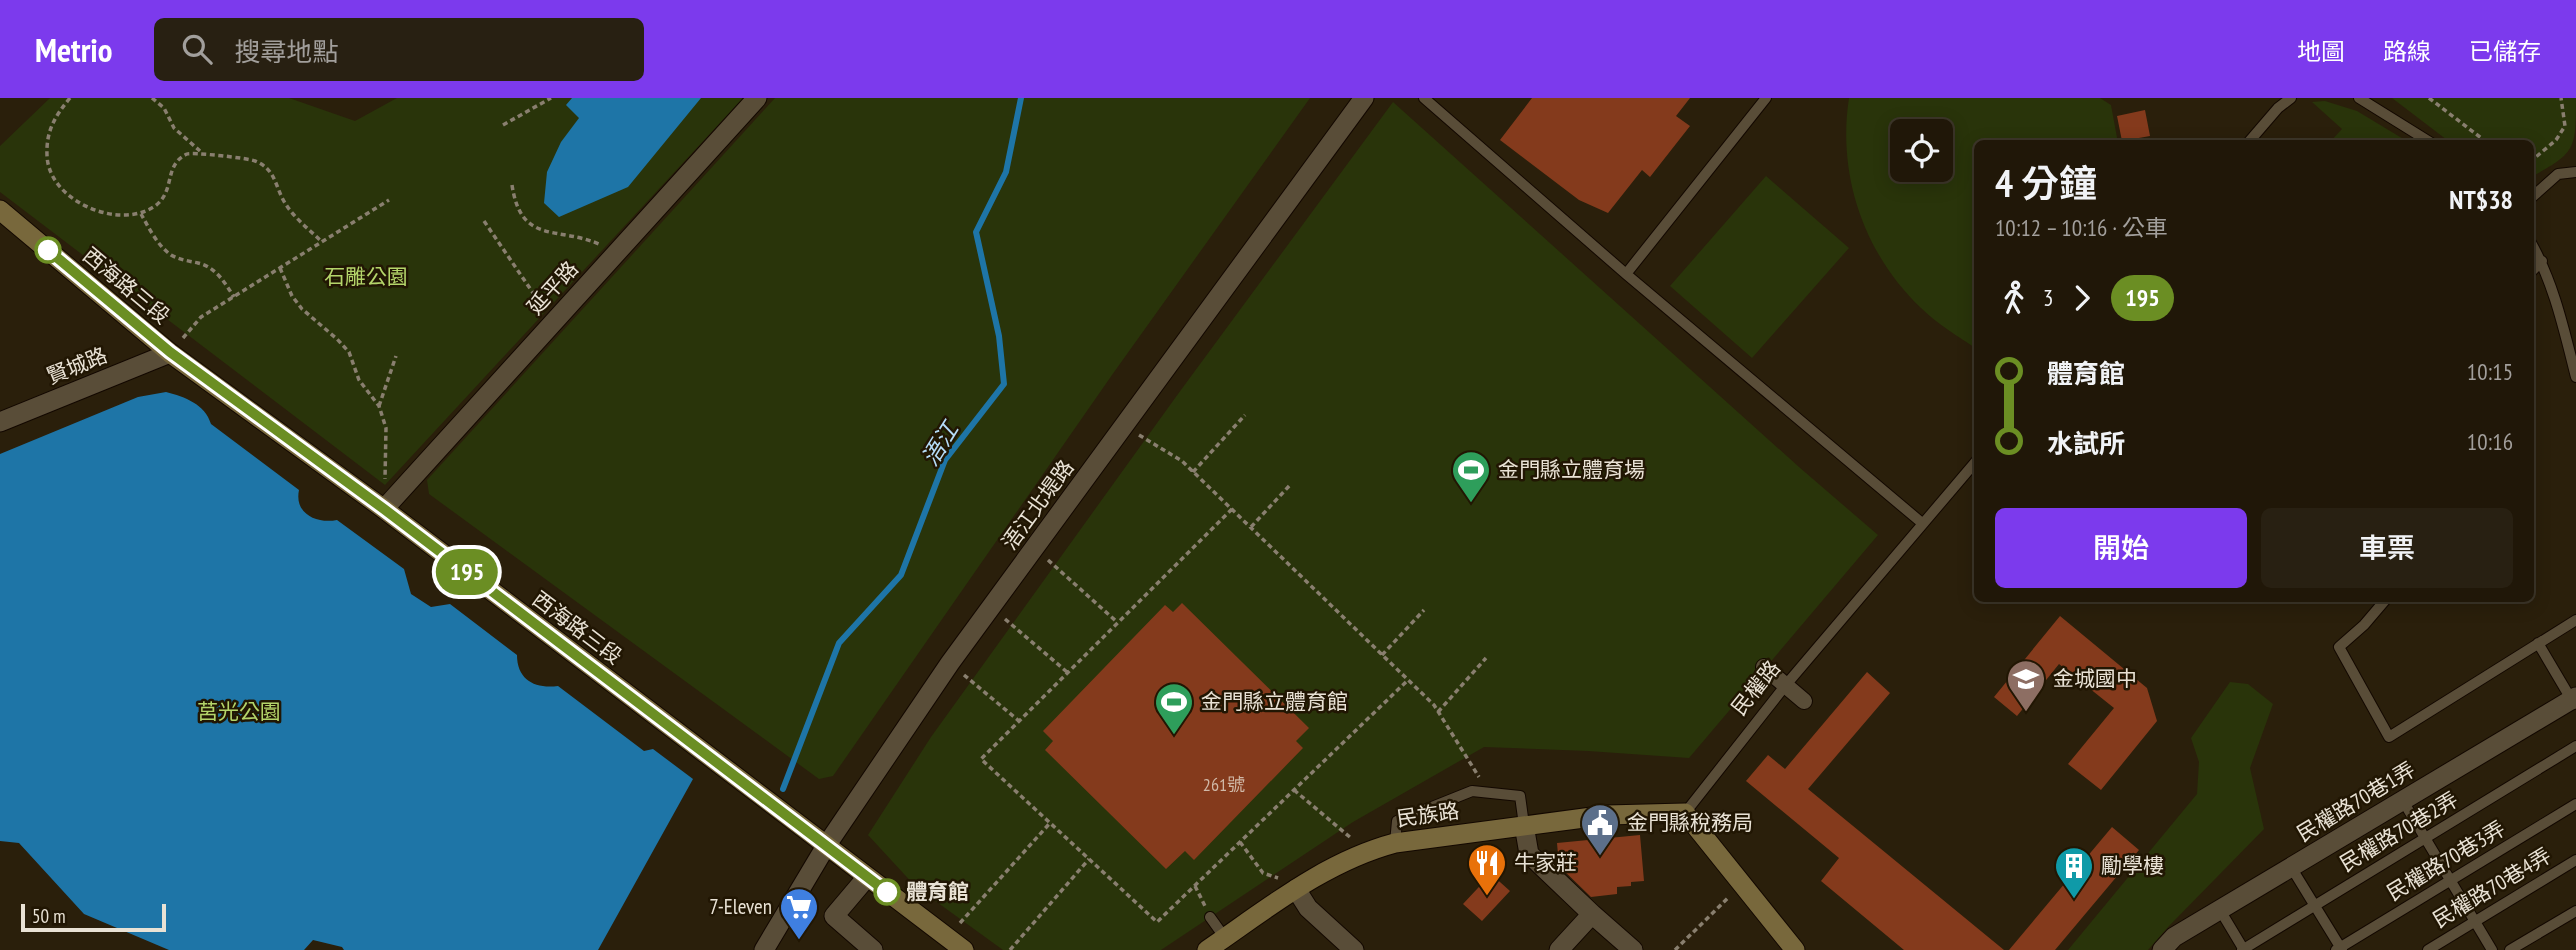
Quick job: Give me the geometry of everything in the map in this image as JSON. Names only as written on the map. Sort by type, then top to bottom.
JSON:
[{"type":"main road","name":"西海路三段","points":[[0,210],[170,352],[384,509],[964,950]]},
{"type":"main road","name":"民族路","points":[[1207,950],[1296,889],[1348,858],[1395,843],[1607,814],[1685,813]]},
{"type":"main road","points":[[1685,813],[1795,950]]},
{"type":"street","name":"延平路","points":[[384,509],[757,98]]},
{"type":"street","name":"浯江北堤路","points":[[764,950],[826,846],[950,663],[1364,98]]},
{"type":"street","name":"賢城路","points":[[0,422],[170,352]]},
{"type":"street","points":[[1765,667],[1804,701]]},
{"type":"street","name":"民權路70巷1弄","points":[[2162,950],[2174,937],[2574,701]]},
{"type":"street","points":[[1524,825],[1529,854],[1633,950]]},
{"type":"street","points":[[867,877],[834,916],[873,950]]},
{"type":"street","points":[[1296,889],[1308,908],[1354,950]]},
{"type":"street","points":[[1559,950],[1592,914]]},
{"type":"lane","points":[[1424,98],[1626,274],[1922,523]]},
{"type":"lane","points":[[1626,274],[1766,98]]},
{"type":"lane","points":[[2250,140],[2278,108],[2291,98]]},
{"type":"lane","points":[[2359,98],[2427,140]]},
{"type":"lane","points":[[2534,195],[2558,174],[2576,172]]},
{"type":"lane","points":[[2534,248],[2542,261],[2555,297],[2576,377]]},
{"type":"lane","points":[[2534,269],[2542,261]]},
{"type":"lane","name":"民權路","points":[[1685,813],[1785,686],[1974,464]]},
{"type":"lane","points":[[2384,602],[2364,625],[2339,647],[2389,737],[2576,620]]},
{"type":"lane","points":[[2538,643],[2574,701]]},
{"type":"lane","name":"民權路70巷2弄","points":[[2243,950],[2576,746]]},
{"type":"lane","points":[[1395,843],[1397,821],[1472,791],[1520,796],[1524,825]]},
{"type":"lane","points":[[2403,801],[2491,950]]},
{"type":"lane","name":"民權路70巷3弄","points":[[2340,949],[2576,804]]},
{"type":"lane","name":"民權路70巷4弄","points":[[2428,950],[2576,860]]},
{"type":"lane","points":[[2291,867],[2340,949]]},
{"type":"lane","points":[[2220,910],[2243,950]]},
{"type":"lane","points":[[2510,950],[2576,911]]},
{"type":"lane","points":[[1210,917],[1226,938]]},
{"type":"path","points":[[70,98],[55,116],[46,140],[47,162],[56,182],[73,198],[95,211],[122,216],[141,213],[155,205],[166,195],[174,163],[191,152],[241,158],[257,162],[271,171],[284,202],[321,242]]},
{"type":"path","points":[[152,98],[163,108],[174,128],[202,153]]},
{"type":"path","points":[[503,125],[551,98]]},
{"type":"path","points":[[2429,98],[2484,140]]},
{"type":"path","points":[[2534,159],[2556,140],[2565,126],[2561,98]]},
{"type":"path","points":[[512,185],[515,204],[527,222],[541,230],[587,239],[618,251]]},
{"type":"path","points":[[170,352],[201,317],[389,200]]},
{"type":"path","points":[[141,213],[158,242],[169,253],[213,269],[234,297]]},
{"type":"path","points":[[484,221],[553,323]]},
{"type":"path","points":[[280,268],[292,296],[302,309],[349,352],[359,380],[379,406],[387,442],[384,509]]},
{"type":"path","points":[[379,406],[396,356]]},
{"type":"path","points":[[1194,472],[1245,415]]},
{"type":"path","points":[[1125,426],[1182,461],[1408,680],[1438,712],[1489,793]]},
{"type":"path","points":[[1251,527],[1290,485]]},
{"type":"path","points":[[1232,509],[981,759],[1157,922],[1408,680]]},
{"type":"path","points":[[1035,548],[1117,622]]},
{"type":"path","points":[[992,607],[1067,672]]},
{"type":"path","points":[[1382,655],[1424,610]]},
{"type":"path","points":[[1438,712],[1486,658]]},
{"type":"path","points":[[950,663],[1018,721]]},
{"type":"path","points":[[1294,790],[1352,839],[1363,834]]},
{"type":"path","points":[[947,938],[1050,823]]},
{"type":"path","points":[[1240,842],[1264,873],[1296,889]]},
{"type":"path","points":[[1010,950],[1089,859]]},
{"type":"path","points":[[1675,950],[1743,883]]},
{"type":"path","points":[[1195,886],[1210,917]]},
{"type":"green space","name":"石雕公園","points":[[50,98],[289,98],[355,121],[397,98],[743,98],[385,485],[0,192],[0,146]]},
{"type":"green space","points":[[775,98],[1310,98],[1112,375],[833,776],[819,779],[429,494],[427,480]]},
{"type":"green space","points":[[1849,98],[2100,98],[2111,105],[2117,140],[1974,140],[1974,347],[1927,314],[1901,287],[1870,238],[1851,184],[1846,127]]},
{"type":"green space","points":[[2392,98],[2576,98],[2574,139],[2570,148],[2557,162],[2534,175],[2534,140],[2447,140]]},
{"type":"green space","points":[[2325,101],[2357,111],[2405,140],[2332,140],[2342,129],[2312,102]]},
{"type":"green space","name":"金門縣立體育場","points":[[1393,102],[1878,535],[1689,758],[1484,747],[1353,822],[1161,950],[1003,950],[916,887],[868,835],[931,737]]},
{"type":"green space","points":[[1766,176],[1849,248],[1752,358],[1670,286]]},
{"type":"green space","points":[[2230,682],[2248,684],[2273,704],[2250,768],[2264,829],[2148,950],[2068,950],[2197,794],[2199,762],[2191,738]]},
{"type":"water","points":[[572,98],[701,98],[628,187],[559,217],[544,203],[547,172],[561,142],[579,118],[566,105]]},
{"type":"water","name":"莒光公園","points":[[166,392],[199,406],[211,424],[299,490],[300,505],[309,516],[329,521],[337,520],[404,569],[411,594],[431,607],[450,604],[517,655],[520,671],[529,681],[542,686],[558,686],[644,751],[653,749],[693,779],[598,950],[344,950],[342,947],[313,940],[304,950],[169,950],[84,914],[19,843],[0,841],[0,454],[138,397]]},
{"type":"building","points":[[1532,98],[1690,98],[1676,116],[1690,126],[1650,177],[1642,170],[1608,213],[1579,200],[1500,140]]},
{"type":"building","points":[[2145,110],[2150,136],[2122,140],[2117,116]]},
{"type":"building","name":"金門縣立體育館","points":[[1182,603],[1309,728],[1296,741],[1303,748],[1194,860],[1185,851],[1166,869],[1045,750],[1053,741],[1043,731],[1165,605],[1173,612]]},
{"type":"building","points":[[2060,616],[2147,688],[2157,721],[2101,790],[2068,764],[2114,708],[2059,664],[2017,716],[1994,697]]},
{"type":"building","points":[[1867,672],[1890,693],[1808,789],[2004,950],[1904,950],[1821,881],[1839,858],[1746,781],[1768,755],[1785,769]]},
{"type":"building","name":"勵學樓","points":[[2112,827],[2139,850],[2055,950],[2009,950]]},
{"type":"building","name":"金門縣稅務局","points":[[1640,835],[1644,881],[1617,887],[1617,894],[1591,897],[1559,866],[1557,843]]},
{"type":"building","name":"牛家莊","points":[[1491,874],[1510,891],[1482,921],[1463,904]]},
{"type":"waterway","name":"浯江","points":[[783,789],[839,643],[901,575],[945,460],[1004,384],[999,336],[976,232],[1006,172],[1021,98]]},
{"type":"bus line","name":"195","points":[[48,250],[170,352],[384,509],[887,892]]},
{"type":"place","name":"金門縣立體育場","points":[[1471,504]]},
{"type":"place","name":"金城國中","points":[[2026,713]]},
{"type":"place","name":"金門縣立體育館","points":[[1174,736]]},
{"type":"place","name":"金門縣稅務局","points":[[1600,857]]},
{"type":"place","name":"體育館","points":[[887,892]]},
{"type":"place","name":"牛家莊","points":[[1487,897]]},
{"type":"place","name":"勵學樓","points":[[2074,900]]},
{"type":"place","name":"7-Eleven","points":[[799,941]]}]
